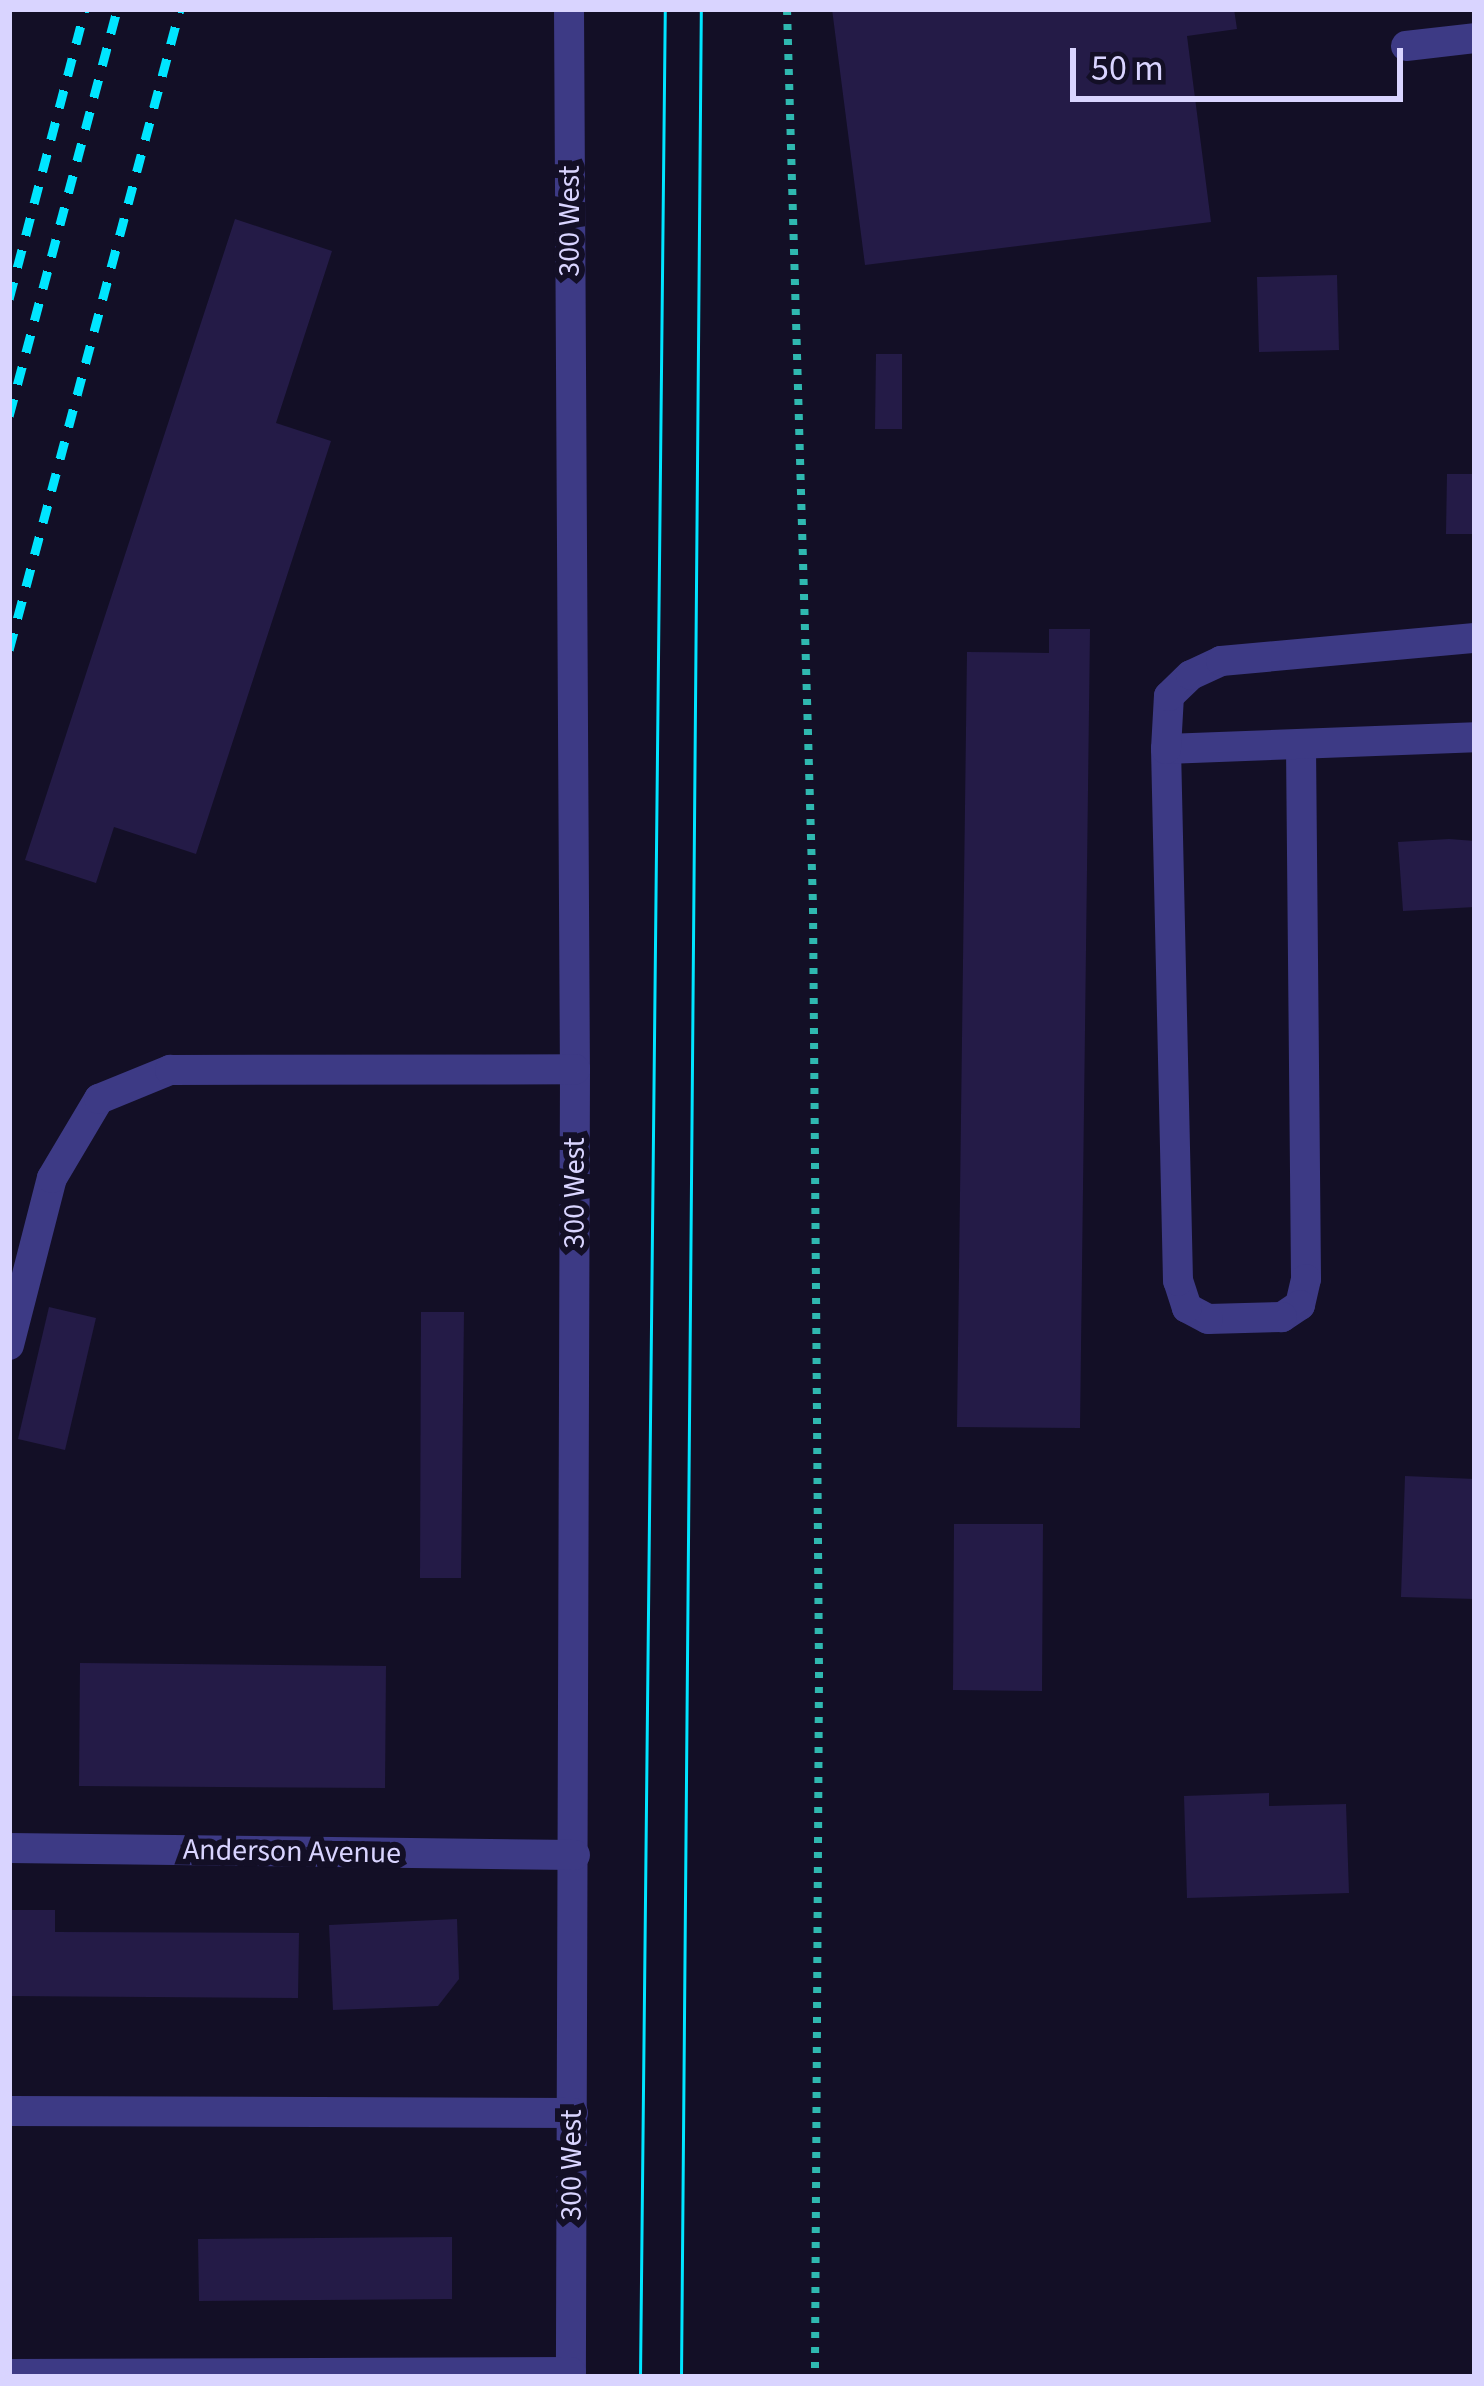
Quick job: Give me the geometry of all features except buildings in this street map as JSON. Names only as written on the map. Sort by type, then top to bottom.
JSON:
[{"type":"street","name":"300 West","points":[[568,9],[575,1855],[571,2374]]},
{"type":"street","points":[[1406,46],[1475,38]]},
{"type":"street","points":[[1301,747],[1306,1279],[1300,1305],[1282,1317],[1208,1319],[1187,1308],[1178,1281],[1166,749],[1169,695],[1191,675],[1221,661],[1475,638]]},
{"type":"street","points":[[1166,749],[1475,737]]},
{"type":"street","points":[[9,1345],[52,1178],[99,1099],[170,1070],[574,1069]]},
{"type":"street","name":"Anderson Avenue","points":[[9,1848],[575,1855]]},
{"type":"street","points":[[9,2111],[573,2113]]},
{"type":"street","points":[[9,2374],[571,2374]]},
{"type":"path","points":[[787,9],[813,908],[819,1649],[815,2377]]},
{"type":"tram line","points":[[640,2377],[665,9]]},
{"type":"tram line","points":[[681,2377],[701,9]]},
{"type":"railway","points":[[9,299],[85,9]]},
{"type":"railway","points":[[9,416],[117,9]]},
{"type":"railway","points":[[9,650],[180,9]]}]
